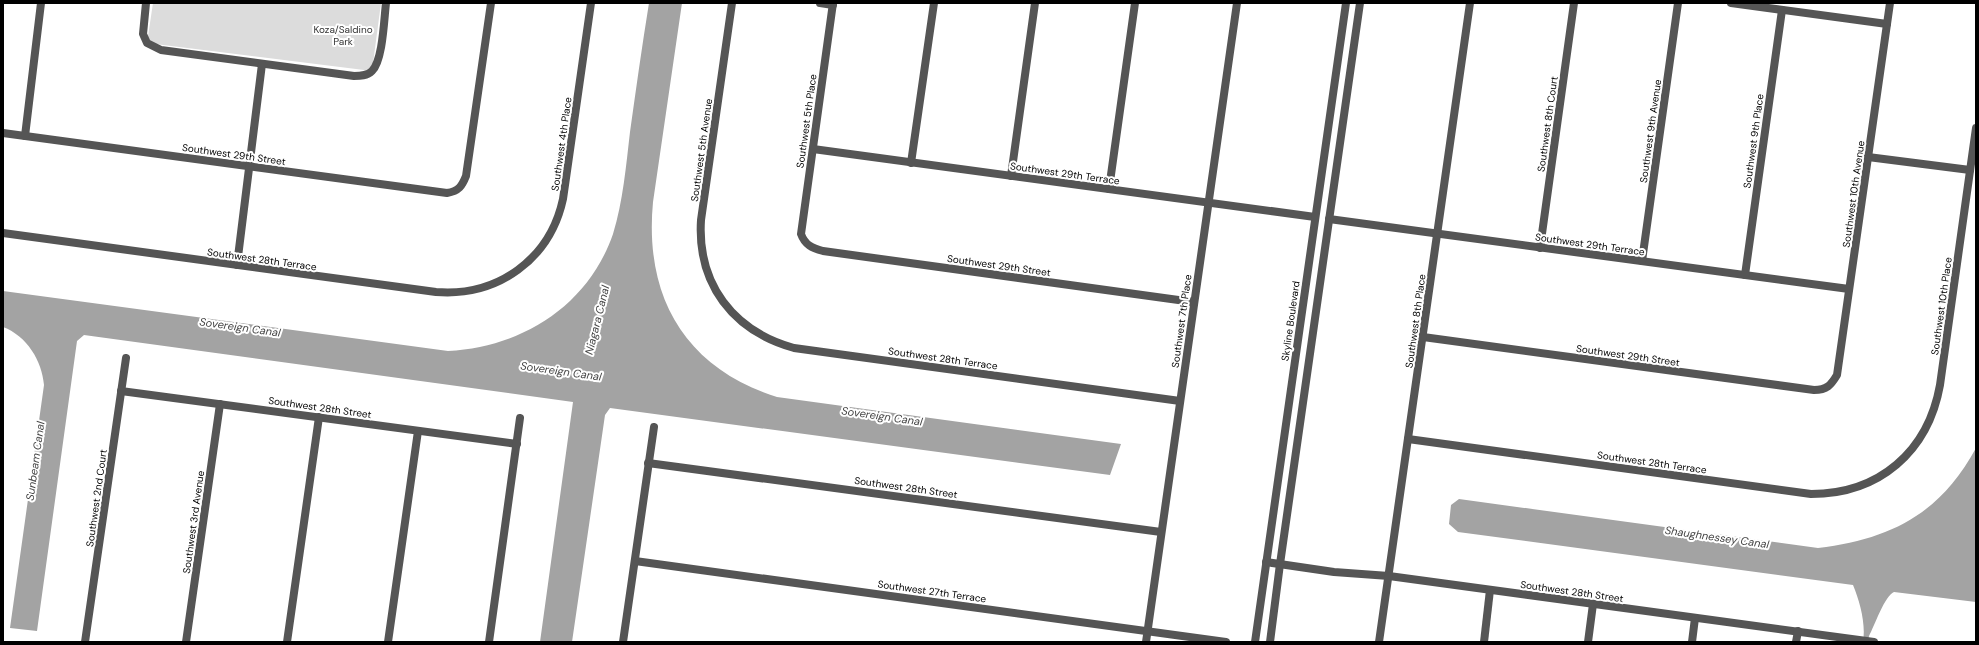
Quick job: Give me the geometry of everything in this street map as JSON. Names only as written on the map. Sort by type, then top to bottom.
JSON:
[{"type":"street","points":[[25,136],[41,3]]},
{"type":"street","points":[[146,3],[143,34],[147,43],[161,50],[354,76],[363,76],[372,71],[378,60],[386,3]]},
{"type":"street","name":"Southwest 29th Street","points":[[3,132],[447,193],[455,192],[461,187],[466,176],[491,3]]},
{"type":"street","name":"Southwest 4th Place","points":[[516,272],[534,256],[544,243],[554,227],[561,209],[591,3]]},
{"type":"street","name":"Southwest 5th Avenue","points":[[720,298],[705,265],[702,249],[701,229],[732,3]]},
{"type":"street","points":[[820,3],[833,4]]},
{"type":"street","points":[[911,162],[934,3]]},
{"type":"street","points":[[1010,176],[1035,3]]},
{"type":"street","points":[[1109,190],[1135,3]]},
{"type":"street","name":"Southwest 7th Place","points":[[1146,642],[1193,302],[1237,3]]},
{"type":"street","name":"Skyline Boulevard","points":[[1255,642],[1346,3]]},
{"type":"street","points":[[1270,642],[1360,3]]},
{"type":"street","name":"Southwest 8th Place","points":[[1379,642],[1470,3]]},
{"type":"street","name":"Southwest 8th Court","points":[[1540,248],[1574,3]]},
{"type":"street","name":"Southwest 9th Avenue","points":[[1642,261],[1678,3]]},
{"type":"street","points":[[1730,3],[1887,24]]},
{"type":"street","name":"Southwest 10th Avenue","points":[[1830,387],[1837,374],[1890,3]]},
{"type":"street","name":"Southwest 5th Place","points":[[804,242],[801,234],[833,4]]},
{"type":"street","name":"Southwest 9th Place","points":[[1744,275],[1782,10]]},
{"type":"street","points":[[237,265],[262,64]]},
{"type":"street","name":"Southwest 10th Place","points":[[1889,471],[1905,458],[1920,439],[1931,419],[1936,402],[1976,128]]},
{"type":"street","name":"Southwest 29th Terrace","points":[[813,149],[1849,289]]},
{"type":"street","points":[[1868,157],[1970,170]]},
{"type":"street","name":"Southwest 28th Terrace","points":[[3,233],[445,293],[463,292],[491,285],[516,272]]},
{"type":"street","name":"Southwest 29th Street","points":[[804,242],[814,249],[823,251],[1193,302]]},
{"type":"street","name":"Southwest 28th Terrace","points":[[720,298],[734,315],[754,331],[775,342],[794,348],[1180,401]]},
{"type":"street","name":"Southwest 29th Street","points":[[1423,337],[1814,390],[1822,390],[1830,387]]},
{"type":"street","name":"Southwest 2nd Court","points":[[85,642],[126,358]]},
{"type":"street","name":"Southwest 28th Street","points":[[121,391],[517,444]]},
{"type":"street","name":"Southwest 3rd Avenue","points":[[186,642],[220,404]]},
{"type":"street","points":[[287,642],[319,417]]},
{"type":"street","points":[[489,642],[520,418]]},
{"type":"street","points":[[623,642],[654,427]]},
{"type":"street","points":[[388,642],[418,431]]},
{"type":"street","name":"Southwest 28th Terrace","points":[[1408,439],[1811,494],[1830,493],[1855,488],[1871,482],[1889,471]]},
{"type":"street","name":"Southwest 28th Street","points":[[648,463],[1161,532]]},
{"type":"street","name":"Southwest 27th Terrace","points":[[634,561],[1226,642]]},
{"type":"street","name":"Southwest 28th Street","points":[[1266,562],[1334,572],[1389,576],[1873,642]]},
{"type":"street","points":[[1484,642],[1490,590]]},
{"type":"street","points":[[1588,642],[1593,604]]},
{"type":"street","points":[[1692,642],[1695,618]]},
{"type":"street","points":[[1796,642],[1798,631]]},
{"type":"green space","name":"Koza/Saldino Park","points":[[153,3],[381,3],[372,71],[147,43]]},
{"type":"water","points":[[649,3],[682,3],[653,202],[652,236],[656,268],[664,298],[677,324],[695,348],[718,368],[745,384],[777,397],[1121,444],[1110,475],[610,408],[605,415],[572,642],[540,642],[573,402],[84,335],[77,341],[37,631],[10,628],[44,385],[40,367],[32,350],[19,336],[3,327],[3,291],[448,351],[475,348],[501,341],[526,331],[549,318],[569,302],[587,282],[602,260],[613,234],[624,183],[641,51]]},
{"type":"water","name":"Shaughnessey Canal","points":[[1976,448],[1976,602],[1894,592],[1883,605],[1869,636],[1868,642],[1863,642],[1864,628],[1862,613],[1853,585],[1458,532],[1449,524],[1451,505],[1459,499],[1818,548],[1868,538],[1891,530],[1911,519],[1929,506],[1946,490],[1962,471]]},
{"type":"water label","name":"Niagara Canal","points":[[597,320]]},
{"type":"water label","name":"Sovereign Canal","points":[[240,327]]},
{"type":"water label","name":"Sovereign Canal","points":[[561,371]]},
{"type":"water label","name":"Sovereign Canal","points":[[882,416]]},
{"type":"water label","name":"Sunbeam Canal","points":[[35,461]]}]
